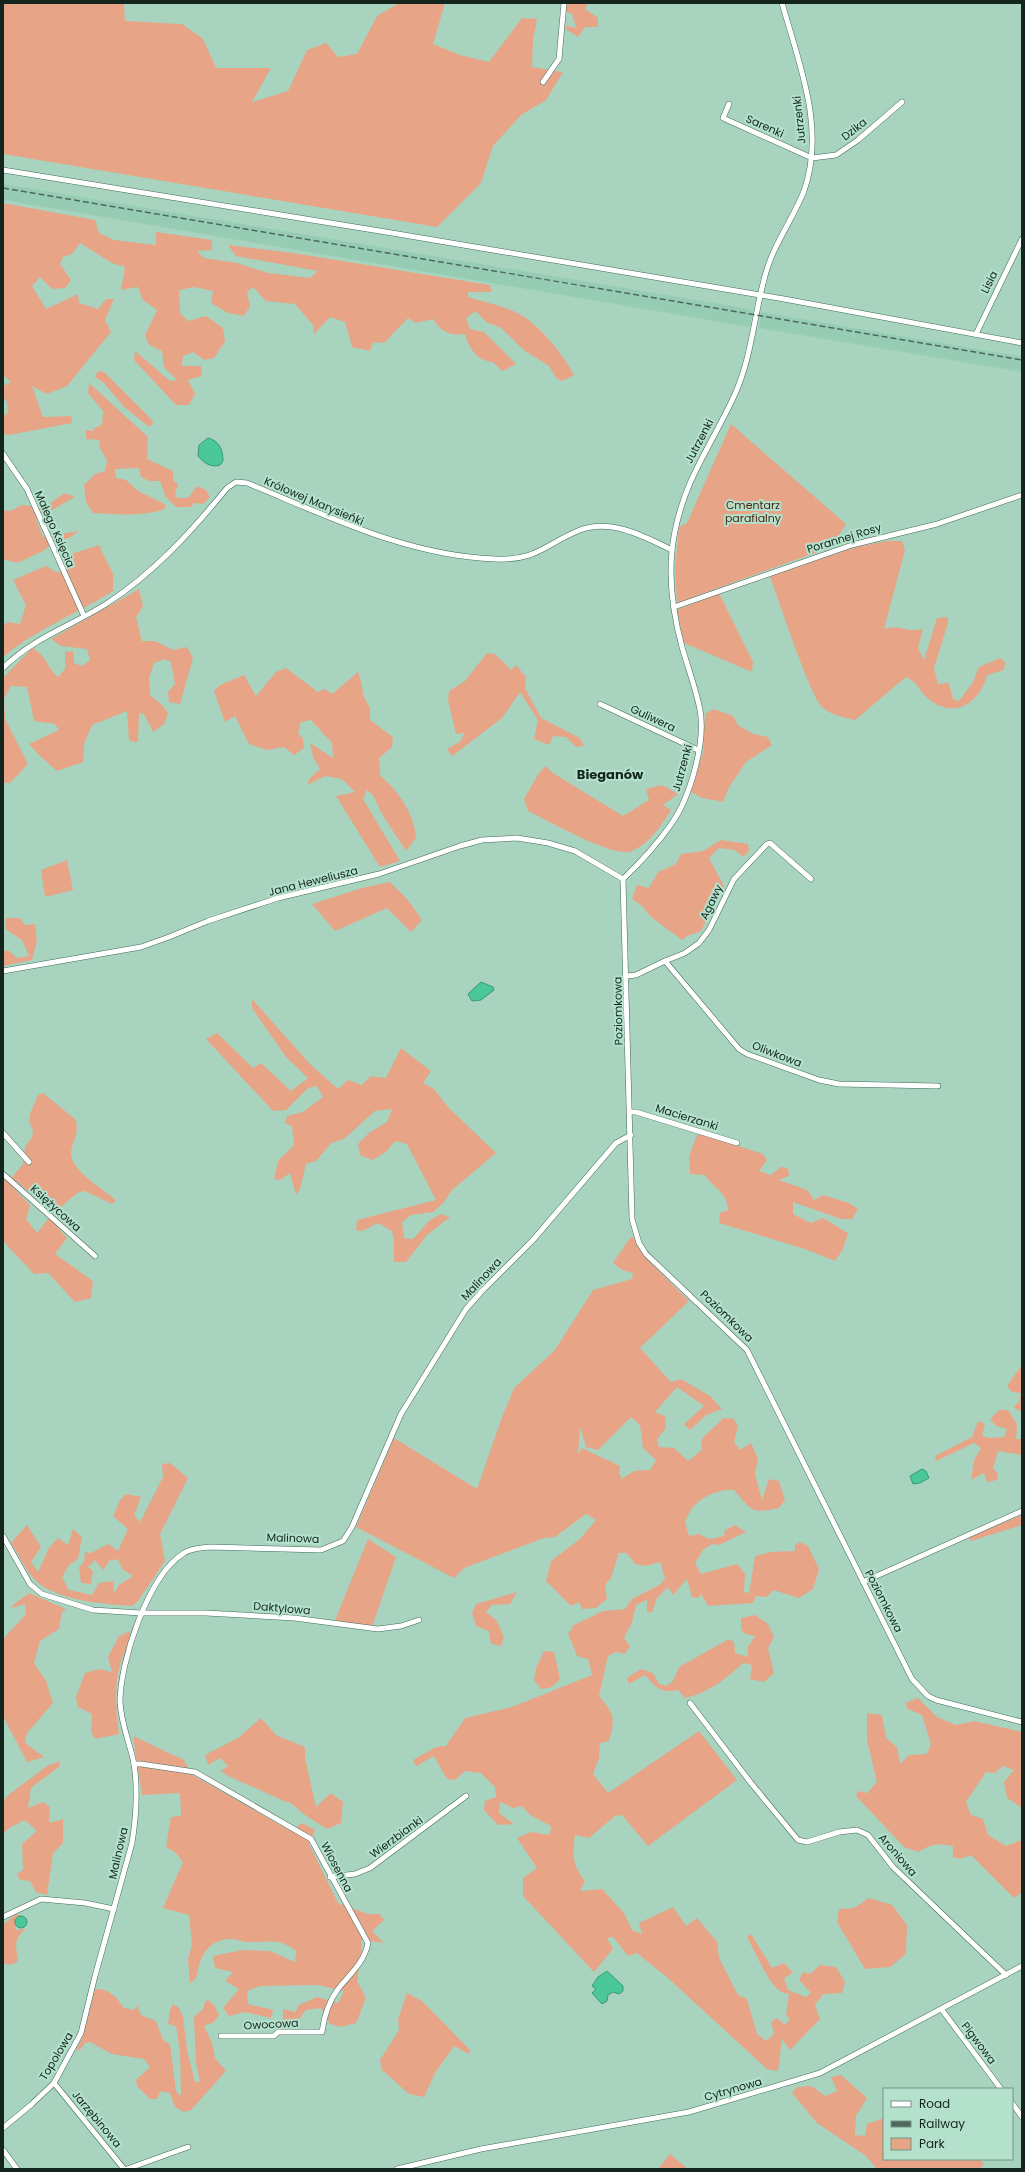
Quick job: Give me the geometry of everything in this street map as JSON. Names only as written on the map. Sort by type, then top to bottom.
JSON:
[{"type":"street","points":[[542,82],[559,59],[564,3]]},
{"type":"street","name":"Jutrzenki","points":[[623,879],[651,851],[673,821],[682,804],[695,767],[698,750],[700,712],[680,640],[671,590],[672,550],[685,493],[697,465],[732,401],[741,381],[752,343],[760,295],[769,264],[796,211],[805,188],[812,158],[813,131],[809,100],[782,3]]},
{"type":"street","name":"Dzika","points":[[812,158],[836,155],[858,140],[902,102]]},
{"type":"street","name":"Sarenki","points":[[728,104],[723,118],[812,158]]},
{"type":"street","points":[[3,170],[116,190],[331,222],[760,295],[1022,343]]},
{"type":"street","name":"Lisia","points":[[976,334],[1022,239]]},
{"type":"street","name":"Małego Księcia","points":[[3,454],[27,489],[84,616]]},
{"type":"street","name":"Królowej Marysieńki","points":[[3,668],[16,655],[40,638],[84,616],[125,591],[164,558],[227,488],[236,482],[247,483],[367,533],[444,553],[494,559],[518,559],[545,549],[580,530],[602,526],[641,535],[672,550]]},
{"type":"street","name":"Porannej Rosy","points":[[674,607],[877,537],[937,524],[1022,495]]},
{"type":"street","name":"Guliwera","points":[[600,704],[698,750]]},
{"type":"street","name":"Jana Heweliusza","points":[[3,971],[140,947],[169,938],[208,921],[278,898],[379,874],[482,840],[517,838],[548,843],[575,851],[623,879]]},
{"type":"street","name":"Agawy","points":[[665,961],[685,953],[699,943],[709,930],[734,879],[767,844],[770,843],[811,879]]},
{"type":"street","name":"Poziomkowa","points":[[623,879],[627,976],[632,1219],[639,1243],[661,1269],[728,1329],[747,1350],[912,1679],[924,1692],[936,1700],[1022,1722]]},
{"type":"street","points":[[627,976],[636,975],[665,961]]},
{"type":"street","name":"Oliwkowa","points":[[665,961],[739,1049],[747,1054],[818,1080],[839,1084],[938,1086]]},
{"type":"street","name":"Macierzanki","points":[[630,1112],[636,1112],[737,1143]]},
{"type":"street","points":[[3,1133],[29,1162]]},
{"type":"street","name":"Malinowa","points":[[95,1976],[114,1909],[135,1824],[134,1764],[122,1720],[121,1692],[124,1665],[141,1613],[168,1568],[186,1552],[210,1547],[321,1550],[344,1541],[352,1527],[401,1414],[466,1309],[533,1240],[616,1143],[631,1135]]},
{"type":"street","name":"Księżycowa","points":[[3,1174],[95,1256]]},
{"type":"street","points":[[863,1582],[1022,1511]]},
{"type":"street","name":"Daktylowa","points":[[3,1536],[30,1584],[42,1594],[93,1610],[141,1613],[206,1613],[280,1617],[378,1629],[395,1627],[419,1620]]},
{"type":"street","name":"Aroniowa","points":[[690,1703],[751,1784],[798,1840],[807,1842],[838,1832],[857,1830],[868,1836],[898,1872],[1006,1975]]},
{"type":"street","name":"Wiosenna","points":[[134,1764],[195,1772],[291,1826],[311,1839],[330,1877],[368,1943],[365,1955],[338,1990],[325,2014],[322,2032]]},
{"type":"street","name":"Wierzbianki","points":[[330,1877],[355,1874],[370,1868],[414,1837],[466,1796]]},
{"type":"street","points":[[3,1917],[41,1899],[79,1902],[114,1909]]},
{"type":"street","name":"Cytrynowa","points":[[397,2169],[481,2149],[689,2112],[820,2073],[942,2010],[1022,1966]]},
{"type":"street","name":"Topolowa","points":[[3,2128],[54,2083],[81,2033],[95,1976]]},
{"type":"street","name":"Pigwowa","points":[[942,2010],[1000,2088]]},
{"type":"street","name":"Owocowa","points":[[221,2036],[274,2036],[278,2032],[322,2032]]},
{"type":"street","name":"Jarzębinowa","points":[[54,2083],[125,2169]]},
{"type":"street","points":[[1013,2105],[1022,2117]]},
{"type":"street","points":[[125,2169],[188,2147]]},
{"type":"street","points":[[3,2150],[17,2169]]},
{"type":"shaded area","points":[[3,184],[743,308],[753,311],[750,327],[3,200]]},
{"type":"shaded area","points":[[761,312],[1022,357],[1022,372],[759,328]]},
{"type":"shaded area","points":[[208,438],[218,443],[220,446],[223,461],[220,465],[214,466],[208,464],[198,456],[199,445]]},
{"type":"shaded area","points":[[481,982],[493,987],[494,990],[481,1000],[472,1001],[468,994]]},
{"type":"shaded area","points":[[922,1469],[926,1471],[929,1478],[920,1483],[913,1484],[910,1476]]},
{"type":"shaded area","points":[[19,1916],[23,1916],[27,1922],[23,1928],[19,1928],[15,1924],[15,1920]]},
{"type":"shaded area","points":[[607,1971],[623,1986],[623,1991],[619,1994],[613,1992],[608,1995],[607,2001],[602,2004],[592,1993],[596,1989],[592,1986],[598,1977]]},
{"type":"green space","points":[[3,3],[124,3],[125,21],[182,24],[203,39],[216,68],[271,68],[252,102],[288,91],[307,50],[326,43],[338,57],[357,54],[377,16],[399,3],[445,3],[433,44],[460,55],[489,62],[522,18],[537,19],[533,40],[532,67],[563,72],[546,100],[521,115],[493,146],[481,183],[437,227],[3,154]]},
{"type":"green space","points":[[566,3],[588,3],[585,9],[598,18],[598,27],[585,27],[578,37],[567,30],[565,25],[576,28],[572,14],[566,12]]},
{"type":"green space","points":[[3,203],[95,220],[99,233],[114,240],[156,245],[156,232],[212,240],[212,250],[197,251],[204,258],[237,263],[268,273],[310,278],[318,271],[236,256],[228,245],[293,253],[490,285],[492,292],[468,292],[468,297],[506,308],[526,318],[553,344],[574,375],[562,381],[556,378],[549,366],[525,351],[501,328],[486,322],[476,311],[466,318],[470,329],[484,332],[516,364],[502,371],[493,362],[482,359],[474,353],[465,334],[450,334],[439,327],[433,319],[416,323],[408,318],[384,343],[373,342],[370,351],[352,347],[345,322],[330,317],[314,334],[313,325],[295,304],[266,301],[253,287],[247,292],[250,306],[244,316],[228,313],[211,303],[213,291],[194,287],[179,290],[180,313],[188,321],[206,316],[223,328],[225,341],[214,358],[204,360],[193,352],[183,356],[182,366],[201,366],[202,376],[188,380],[195,394],[189,405],[176,405],[134,360],[135,351],[170,381],[177,380],[164,367],[162,351],[149,345],[145,335],[157,310],[143,300],[138,287],[121,290],[125,267],[112,263],[80,243],[72,254],[63,257],[60,264],[71,280],[65,288],[52,289],[40,277],[32,286],[46,309],[78,294],[79,303],[98,309],[106,299],[114,299],[105,320],[111,332],[67,386],[47,394],[32,386],[43,417],[71,416],[72,423],[9,435],[3,433],[3,416],[8,413],[7,402],[3,397],[3,386],[11,382],[3,375]]},
{"type":"green space","points":[[98,371],[104,372],[153,421],[152,426],[148,426],[124,407],[104,383],[95,377]]},
{"type":"green space","points":[[89,383],[148,437],[147,459],[173,471],[173,480],[178,484],[175,493],[177,498],[188,498],[197,486],[206,490],[210,497],[203,504],[194,503],[191,507],[176,507],[166,497],[160,481],[149,481],[141,477],[139,468],[115,469],[116,478],[126,480],[138,491],[165,504],[165,509],[156,512],[138,514],[93,513],[86,502],[84,485],[95,474],[105,471],[107,461],[100,448],[99,440],[86,439],[86,430],[94,431],[94,428],[102,425],[103,411],[88,393]]},
{"type":"green space","name":"Cmentarz parafialny","points":[[731,424],[846,524],[831,547],[677,603],[675,567],[679,527],[687,523]]},
{"type":"green space","points":[[64,493],[75,497],[36,519],[43,537],[79,531],[69,538],[55,541],[43,551],[17,563],[3,559],[3,510],[10,511],[22,505],[44,508]]},
{"type":"green space","points":[[887,541],[902,541],[905,550],[884,629],[895,627],[912,630],[923,629],[918,648],[924,660],[937,618],[948,617],[948,623],[934,668],[938,684],[949,683],[953,699],[959,701],[973,682],[979,667],[1000,658],[1005,662],[1004,670],[987,675],[984,685],[979,693],[965,705],[957,708],[939,706],[923,694],[914,682],[906,677],[855,720],[831,713],[823,708],[817,700],[803,668],[770,577],[771,575],[856,547]]},
{"type":"green space","points":[[99,545],[113,574],[113,591],[29,638],[3,657],[3,626],[8,622],[20,624],[26,605],[13,580],[46,566],[58,573],[67,567],[65,556]]},
{"type":"green space","points":[[139,589],[143,606],[136,617],[142,641],[155,641],[173,650],[187,647],[193,658],[180,704],[169,702],[168,692],[175,684],[171,662],[165,659],[154,663],[149,678],[150,695],[163,706],[168,713],[164,724],[153,732],[144,714],[139,713],[138,742],[129,741],[127,711],[92,725],[84,744],[83,762],[57,771],[29,744],[59,730],[55,724],[34,721],[27,687],[11,686],[4,699],[5,719],[28,764],[10,783],[3,783],[3,678],[32,648],[43,657],[58,677],[65,669],[65,652],[73,651],[74,663],[82,666],[90,660],[87,649],[61,646],[51,639]]},
{"type":"green space","points":[[719,593],[753,662],[752,672],[684,643],[677,610]]},
{"type":"green space","points":[[487,653],[495,654],[511,670],[516,665],[526,677],[525,688],[541,718],[580,738],[584,746],[576,747],[566,737],[553,736],[549,745],[534,739],[538,720],[520,692],[502,718],[452,756],[447,749],[461,741],[464,733],[456,734],[448,700],[449,691],[465,681]]},
{"type":"green space","points":[[286,668],[318,692],[325,689],[332,694],[358,672],[363,695],[370,708],[370,720],[393,737],[392,747],[379,758],[380,776],[393,788],[409,812],[416,838],[406,851],[382,814],[373,795],[367,790],[363,799],[400,861],[380,867],[336,796],[355,792],[342,779],[325,776],[307,785],[309,779],[320,769],[313,757],[310,743],[333,758],[332,743],[311,720],[301,722],[298,733],[303,739],[304,748],[294,755],[284,747],[267,750],[249,744],[235,716],[225,722],[214,691],[220,685],[244,675],[256,696],[276,672]]},
{"type":"green space","points":[[714,709],[733,716],[738,725],[753,734],[768,737],[772,745],[746,762],[729,787],[723,802],[702,798],[690,791],[703,753],[705,714]]},
{"type":"green space","points":[[546,766],[553,773],[623,816],[649,800],[646,789],[662,785],[678,794],[663,805],[671,810],[650,839],[632,851],[623,852],[596,844],[528,811],[524,799],[539,773]]},
{"type":"green space","points":[[721,840],[748,844],[749,851],[743,857],[735,850],[719,848],[709,858],[724,886],[701,931],[687,936],[682,940],[651,917],[642,906],[632,899],[637,885],[649,888],[658,872],[676,864],[681,854],[703,851]]},
{"type":"green space","points":[[67,860],[73,890],[45,897],[41,870]]},
{"type":"green space","points":[[390,882],[408,900],[422,920],[411,932],[387,908],[335,931],[312,904],[362,888]]},
{"type":"green space","points":[[6,918],[20,918],[25,925],[35,924],[37,941],[32,960],[3,966],[3,950],[9,951],[17,958],[29,956],[22,940],[5,929]]},
{"type":"green space","points":[[252,999],[310,1064],[338,1089],[348,1080],[362,1085],[371,1076],[386,1078],[401,1048],[431,1071],[423,1083],[433,1088],[449,1108],[496,1153],[452,1190],[444,1202],[433,1212],[411,1215],[402,1222],[404,1238],[413,1239],[429,1221],[440,1214],[450,1217],[427,1235],[406,1262],[394,1262],[394,1242],[392,1231],[378,1223],[362,1231],[356,1230],[357,1220],[436,1200],[407,1144],[395,1141],[386,1152],[372,1160],[360,1155],[358,1144],[369,1133],[387,1122],[392,1109],[375,1111],[344,1139],[331,1143],[316,1161],[306,1164],[300,1189],[296,1195],[290,1173],[280,1180],[274,1179],[278,1161],[294,1145],[292,1126],[285,1123],[287,1116],[303,1112],[323,1097],[317,1086],[308,1088],[286,1110],[273,1111],[206,1039],[217,1033],[253,1068],[261,1063],[291,1091],[308,1078],[286,1057],[252,1008]]},
{"type":"green space","points":[[43,1093],[76,1120],[77,1131],[71,1154],[72,1160],[76,1167],[89,1180],[116,1200],[112,1204],[85,1191],[77,1193],[54,1213],[16,1181],[12,1186],[30,1205],[26,1219],[37,1233],[49,1218],[67,1238],[55,1254],[93,1281],[91,1298],[75,1302],[48,1273],[34,1274],[3,1241],[3,1178],[8,1182],[23,1164],[25,1147],[32,1137],[33,1130],[29,1122],[30,1114],[38,1095]]},
{"type":"green space","points":[[698,1133],[763,1154],[767,1160],[759,1171],[771,1175],[781,1167],[787,1168],[790,1175],[779,1180],[807,1190],[814,1200],[823,1195],[849,1203],[858,1209],[852,1219],[841,1219],[793,1202],[793,1214],[811,1223],[823,1218],[848,1233],[843,1249],[835,1261],[805,1249],[719,1223],[720,1213],[728,1210],[726,1199],[705,1175],[690,1174],[689,1156]]},
{"type":"green space","points":[[633,1237],[644,1256],[689,1301],[640,1348],[671,1382],[681,1379],[710,1396],[722,1409],[706,1415],[690,1430],[684,1424],[704,1406],[677,1387],[655,1412],[665,1416],[666,1428],[657,1439],[659,1447],[674,1448],[688,1461],[702,1450],[701,1441],[706,1434],[723,1418],[734,1419],[738,1426],[734,1442],[740,1450],[751,1443],[758,1459],[755,1474],[762,1500],[769,1479],[779,1481],[785,1500],[779,1508],[763,1511],[749,1507],[734,1490],[723,1490],[700,1500],[691,1510],[685,1522],[689,1536],[699,1534],[709,1539],[724,1536],[725,1530],[735,1525],[746,1532],[719,1545],[712,1544],[703,1550],[695,1563],[701,1574],[737,1564],[745,1574],[744,1592],[749,1593],[755,1556],[771,1552],[795,1551],[795,1545],[800,1542],[808,1546],[819,1569],[813,1589],[799,1598],[773,1590],[767,1597],[756,1596],[753,1603],[708,1606],[701,1594],[698,1598],[692,1597],[687,1579],[673,1595],[668,1587],[657,1598],[652,1612],[647,1613],[647,1600],[636,1605],[632,1622],[624,1638],[630,1646],[625,1654],[616,1652],[608,1656],[599,1696],[611,1712],[613,1722],[609,1741],[600,1743],[599,1758],[593,1774],[608,1793],[699,1731],[737,1780],[648,1846],[622,1815],[615,1816],[589,1838],[575,1835],[573,1854],[575,1864],[585,1881],[580,1891],[602,1889],[624,1913],[632,1930],[642,1934],[639,1923],[673,1907],[686,1926],[697,1918],[717,1942],[719,1958],[738,1995],[747,1999],[757,2034],[766,2041],[774,2034],[771,2022],[777,2018],[785,2025],[790,2019],[786,2015],[789,1994],[781,1992],[775,1987],[747,1937],[751,1934],[772,1968],[784,1963],[793,1973],[784,1978],[788,1990],[806,1997],[811,1993],[799,1980],[803,1972],[810,1974],[820,1965],[836,1967],[845,1982],[842,1993],[823,1994],[815,2005],[820,2019],[790,2050],[782,2039],[778,2071],[767,2069],[669,1979],[637,1953],[628,1956],[613,1937],[607,1938],[613,1949],[594,1972],[523,1896],[523,1878],[537,1868],[517,1838],[531,1832],[550,1835],[551,1826],[530,1815],[522,1806],[513,1808],[500,1802],[499,1813],[514,1824],[498,1825],[484,1810],[485,1801],[496,1797],[495,1787],[481,1773],[465,1771],[455,1780],[447,1779],[434,1756],[416,1766],[413,1760],[436,1747],[446,1746],[465,1718],[512,1707],[592,1675],[588,1659],[577,1656],[568,1633],[573,1628],[572,1626],[603,1611],[625,1609],[632,1599],[661,1584],[665,1578],[660,1562],[646,1566],[635,1564],[627,1553],[619,1553],[611,1578],[605,1585],[607,1599],[596,1608],[582,1609],[579,1602],[571,1606],[546,1581],[551,1561],[580,1539],[596,1520],[586,1514],[555,1537],[544,1538],[464,1568],[454,1578],[356,1527],[394,1438],[477,1489],[514,1388],[555,1350],[593,1290],[632,1279],[633,1273],[622,1270],[613,1263],[630,1238]],"holes":[[[631,1417],[640,1425],[643,1448],[656,1460],[650,1470],[634,1471],[622,1479],[619,1473],[620,1466],[582,1448],[578,1454],[580,1427],[586,1447],[598,1450]]]},
{"type":"green space","points":[[1022,1365],[1022,1412],[1013,1407],[1019,1402],[1021,1393],[1012,1392],[1007,1386]]},
{"type":"green space","points":[[999,1410],[1008,1410],[1017,1424],[1016,1439],[1022,1439],[1022,1455],[998,1451],[993,1468],[998,1474],[997,1480],[987,1482],[984,1473],[971,1480],[974,1460],[981,1448],[974,1443],[936,1461],[935,1456],[972,1437],[978,1421],[985,1424],[982,1436],[990,1438],[1004,1437],[1007,1429],[996,1426],[990,1419]]},
{"type":"green space","points":[[170,1463],[188,1478],[160,1534],[165,1561],[138,1601],[132,1606],[82,1600],[57,1593],[46,1588],[33,1578],[11,1543],[27,1525],[41,1547],[31,1562],[38,1572],[49,1548],[58,1538],[68,1545],[73,1529],[82,1537],[78,1559],[69,1565],[62,1577],[69,1590],[92,1595],[99,1583],[113,1581],[114,1593],[119,1585],[133,1576],[122,1569],[118,1559],[109,1561],[103,1570],[95,1560],[88,1567],[93,1571],[91,1584],[81,1583],[79,1567],[84,1562],[85,1552],[91,1553],[108,1544],[118,1551],[128,1529],[113,1516],[120,1500],[126,1494],[141,1497],[134,1515],[140,1522],[163,1477],[162,1464]]},
{"type":"green space","points":[[1022,1515],[1022,1525],[971,1541],[968,1537]]},
{"type":"green space","points":[[368,1539],[396,1557],[372,1627],[334,1623]]},
{"type":"green space","points":[[517,1592],[510,1604],[492,1605],[486,1612],[497,1621],[504,1637],[501,1646],[491,1644],[489,1631],[476,1626],[472,1613],[476,1604]]},
{"type":"green space","points":[[29,1593],[66,1609],[62,1612],[59,1629],[40,1641],[34,1663],[46,1681],[53,1703],[27,1733],[25,1743],[44,1757],[27,1762],[3,1716],[3,1639],[26,1614],[25,1604],[12,1608],[13,1605]]},
{"type":"green space","points":[[755,1615],[768,1624],[774,1637],[768,1648],[774,1673],[764,1682],[750,1679],[752,1665],[743,1663],[716,1685],[701,1693],[685,1698],[678,1690],[667,1691],[655,1686],[645,1675],[629,1684],[627,1678],[641,1669],[653,1673],[659,1684],[666,1686],[673,1681],[679,1667],[729,1639],[734,1642],[735,1653],[748,1657],[748,1647],[755,1636],[746,1634],[741,1630],[741,1618]]},
{"type":"green space","points":[[130,1631],[129,1640],[120,1665],[116,1691],[119,1734],[95,1739],[91,1732],[92,1714],[78,1707],[76,1697],[85,1673],[99,1669],[112,1672],[108,1657],[119,1636]]},
{"type":"green space","points":[[544,1651],[554,1652],[560,1679],[552,1687],[541,1689],[534,1680],[536,1668]]},
{"type":"green space","points":[[918,1698],[937,1717],[956,1725],[974,1721],[1022,1732],[1022,1808],[1007,1798],[1004,1782],[1014,1770],[1003,1766],[995,1773],[986,1772],[966,1802],[971,1815],[983,1819],[988,1835],[1006,1846],[1022,1840],[1022,1892],[1014,1898],[971,1855],[960,1859],[953,1857],[953,1846],[935,1845],[918,1852],[904,1847],[856,1796],[858,1791],[867,1793],[877,1782],[867,1740],[867,1713],[882,1715],[886,1738],[897,1747],[900,1764],[909,1755],[927,1754],[931,1744],[922,1715],[908,1709],[905,1703]]},
{"type":"green space","points":[[261,1718],[276,1735],[305,1747],[305,1758],[316,1807],[331,1793],[343,1802],[341,1823],[327,1829],[305,1815],[291,1803],[228,1776],[221,1771],[228,1766],[220,1758],[208,1765],[205,1755],[238,1738]]},
{"type":"green space","points":[[133,1736],[184,1760],[191,1774],[291,1831],[302,1823],[315,1830],[309,1844],[338,1903],[368,1914],[380,1914],[384,1920],[372,1931],[384,1943],[361,1940],[362,1950],[357,1981],[366,1998],[356,2023],[341,2027],[330,2024],[321,2008],[306,2010],[297,2022],[289,2027],[283,2020],[283,2009],[295,2012],[299,2005],[317,1997],[338,2003],[344,1991],[317,1985],[260,1986],[247,1991],[248,2004],[273,2010],[271,2018],[245,2012],[229,2016],[223,2008],[239,1989],[225,1981],[233,1972],[215,1968],[213,1956],[242,1950],[270,1951],[295,1962],[296,1950],[283,1943],[245,1942],[230,1939],[219,1941],[208,1948],[204,1953],[199,1965],[196,1979],[190,1983],[188,1959],[192,1945],[189,1915],[163,1908],[183,1862],[175,1852],[166,1847],[171,1817],[181,1816],[180,1793],[142,1795]]},
{"type":"green space","points":[[60,1761],[59,1767],[31,1788],[28,1808],[43,1802],[50,1807],[49,1823],[63,1819],[63,1843],[53,1853],[47,1895],[36,1892],[30,1881],[20,1880],[17,1874],[23,1870],[22,1844],[37,1831],[25,1820],[9,1828],[3,1834],[3,1802],[7,1796],[47,1766]]},
{"type":"green space","points":[[869,1898],[892,1905],[907,1925],[906,1954],[890,1967],[865,1969],[837,1922],[839,1909],[854,1908]]},
{"type":"green space","points":[[16,1914],[21,1916],[15,1920],[16,1930],[26,1928],[19,1936],[16,1943],[18,1961],[10,1965],[3,1963],[3,1925]]},
{"type":"green space","points":[[95,1989],[109,1992],[116,1997],[124,2008],[133,2010],[140,2004],[138,2008],[141,2015],[156,2021],[163,2040],[170,2044],[176,2091],[181,2096],[180,2052],[176,2026],[168,2024],[170,2010],[173,2004],[179,2008],[183,2017],[187,2050],[195,2082],[200,2082],[196,2063],[194,2017],[203,2009],[205,2002],[208,2000],[214,2005],[219,2015],[214,2022],[204,2026],[212,2043],[215,2058],[226,2071],[191,2110],[184,2112],[175,2107],[170,2093],[161,2091],[157,2099],[150,2099],[137,2086],[136,2080],[150,2067],[144,2059],[112,2054],[90,2042],[85,2043],[80,2050],[76,2049],[82,2039]]},
{"type":"green space","points":[[407,1993],[422,2001],[470,2050],[469,2054],[454,2046],[435,2073],[424,2097],[409,2094],[382,2070],[380,2060],[399,2030],[398,2019]]},
{"type":"green space","points":[[841,2075],[867,2098],[856,2116],[855,2135],[865,2136],[867,2124],[883,2118],[883,2160],[980,2160],[984,2164],[980,2169],[877,2169],[866,2156],[817,2123],[792,2093],[797,2087],[811,2086],[825,2096],[837,2091],[831,2077]]},
{"type":"green space","points":[[670,2154],[688,2169],[658,2169]]},
{"type":"railway","points":[[3,188],[1022,360]]},
{"type":"district","name":"Bieganów","points":[[610,774]]}]
